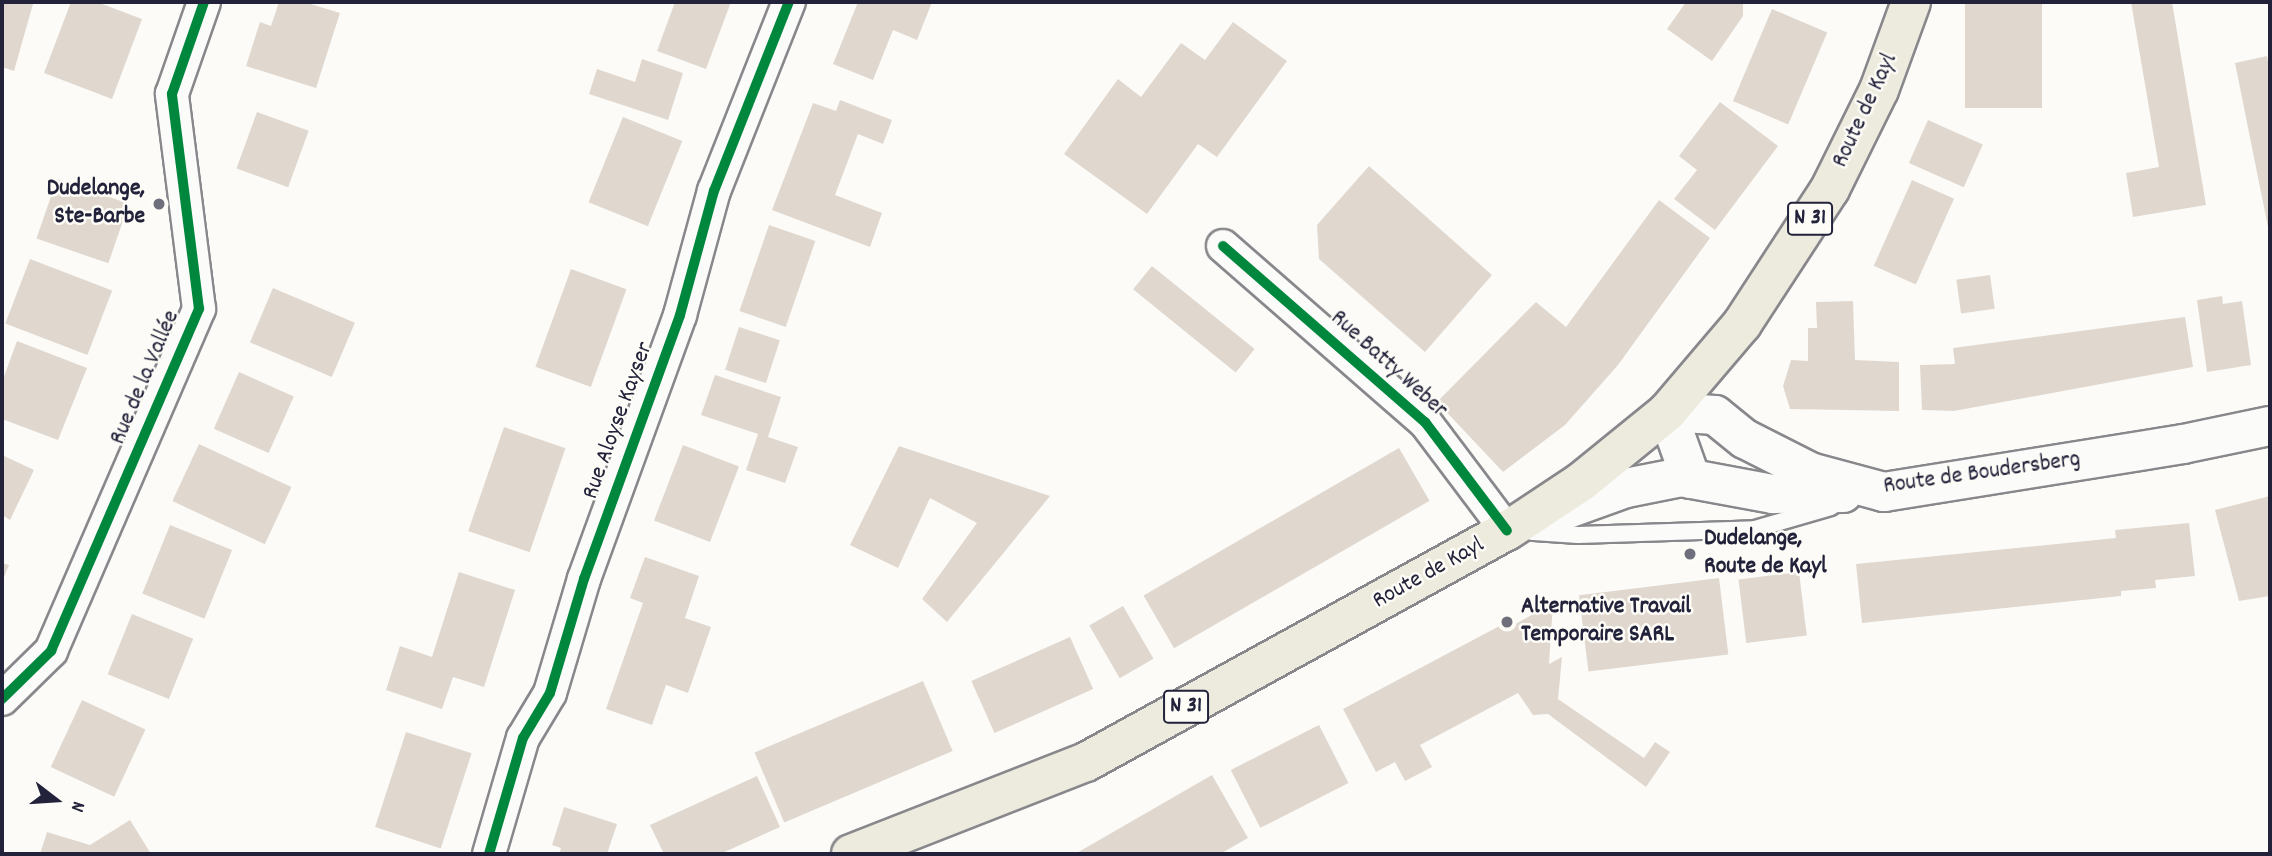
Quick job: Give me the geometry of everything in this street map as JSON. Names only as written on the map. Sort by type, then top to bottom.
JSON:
[{"type":"main road","name":"Route de Kayl","points":[[851,854],[1086,762],[1507,531],[1581,482],[1667,412],[1742,324],[1830,189],[1879,90],[1911,2]]},
{"type":"main road","points":[[1667,412],[1691,479]]},
{"type":"main road","name":"Route de Boudersberg","points":[[1667,412],[1715,415],[1745,439],[1810,472],[1884,492],[2183,444],[2270,426]]},
{"type":"main road","points":[[1507,531],[1626,488],[1681,477],[1773,494],[1884,492]]},
{"type":"street","name":"Rue de la Vallée","points":[[2,699],[51,651],[199,309],[172,94],[204,2]]},
{"type":"street","name":"Rue Aloyse Kayser","points":[[489,854],[523,738],[550,693],[584,579],[680,315],[714,191],[789,2]]},
{"type":"street","name":"Rue Batty Weber","points":[[1223,246],[1425,422],[1507,531]]},
{"type":"lane","points":[[1507,531],[1578,535],[1755,529],[1884,492]]},
{"type":"building","points":[[2,2],[33,4],[14,71],[2,67]]},
{"type":"building","points":[[71,2],[97,2],[142,19],[112,99],[44,73]]},
{"type":"building","points":[[279,2],[304,2],[340,13],[316,88],[246,66],[260,22],[271,26]]},
{"type":"building","points":[[675,2],[731,2],[706,69],[657,51]]},
{"type":"building","points":[[858,2],[932,2],[917,40],[893,30],[873,80],[833,64]]},
{"type":"building","points":[[1686,2],[1743,2],[1743,16],[1712,61],[1667,29]]},
{"type":"building","points":[[1965,2],[2042,2],[2042,108],[1965,108]]},
{"type":"building","points":[[2131,2],[2172,2],[2206,205],[2133,217],[2126,173],[2159,167]]},
{"type":"building","points":[[1772,9],[1827,32],[1788,124],[1733,101]]},
{"type":"building","points":[[1233,22],[1287,61],[1217,157],[1198,144],[1147,214],[1064,154],[1118,79],[1141,97],[1181,43],[1205,60]]},
{"type":"building","points":[[2267,56],[2270,74],[2269,232],[2235,63]]},
{"type":"building","points":[[642,59],[683,73],[668,120],[589,94],[597,69],[635,82]]},
{"type":"building","points":[[840,100],[892,120],[883,144],[858,134],[835,195],[882,213],[870,247],[772,210],[813,103],[836,111]]},
{"type":"building","points":[[1720,102],[1778,146],[1715,230],[1674,199],[1697,170],[1679,156]]},
{"type":"building","points":[[257,112],[309,131],[288,187],[236,168]]},
{"type":"building","points":[[623,117],[682,141],[648,226],[589,202]]},
{"type":"building","points":[[1928,120],[1983,144],[1964,187],[1909,163]]},
{"type":"building","points":[[1369,166],[1492,275],[1425,352],[1319,259],[1317,225]]},
{"type":"building","points":[[57,179],[129,204],[108,263],[36,239]]},
{"type":"building","points":[[1912,180],[1954,199],[1916,285],[1874,266]]},
{"type":"building","points":[[1659,200],[1710,238],[1618,365],[1565,425],[1503,472],[1437,402],[1536,302],[1566,327]]},
{"type":"building","points":[[769,225],[815,241],[786,327],[739,311]]},
{"type":"building","points":[[30,259],[112,291],[87,355],[5,323]]},
{"type":"building","points":[[1152,266],[1255,349],[1236,372],[1133,289]]},
{"type":"building","points":[[571,269],[626,289],[591,387],[535,367]]},
{"type":"building","points":[[1990,275],[1995,309],[1961,313],[1956,280]]},
{"type":"building","points":[[273,288],[355,323],[332,377],[250,342]]},
{"type":"building","points":[[2222,296],[2223,304],[2242,301],[2251,365],[2207,372],[2197,300]]},
{"type":"building","points":[[1853,301],[1855,360],[1899,362],[1899,411],[1790,409],[1783,386],[1791,360],[1808,361],[1808,328],[1817,328],[1816,302]]},
{"type":"building","points":[[2185,317],[2193,367],[1954,411],[1922,410],[1920,365],[1955,364],[1953,348]]},
{"type":"building","points":[[739,327],[780,340],[766,383],[725,370]]},
{"type":"building","points":[[17,341],[87,368],[58,440],[2,419],[2,382]]},
{"type":"building","points":[[239,372],[294,396],[269,453],[214,429]]},
{"type":"building","points":[[715,375],[781,397],[768,437],[798,447],[785,483],[746,470],[758,434],[701,415]]},
{"type":"building","points":[[504,427],[565,448],[530,552],[468,531]]},
{"type":"building","points":[[199,444],[291,487],[265,544],[172,501]]},
{"type":"building","points":[[683,445],[739,467],[710,542],[654,521]]},
{"type":"building","points":[[899,446],[1050,496],[947,622],[922,599],[977,523],[930,498],[898,568],[850,545]]},
{"type":"building","points":[[1399,448],[1430,501],[1174,648],[1144,596]]},
{"type":"building","points":[[2,455],[34,470],[10,520],[2,515]]},
{"type":"building","points":[[2270,496],[2270,596],[2239,601],[2215,510]]},
{"type":"building","points":[[2189,523],[2195,576],[2155,580],[2156,588],[2121,591],[2121,596],[1862,623],[1856,564],[2116,538],[2115,530]]},
{"type":"building","points":[[170,525],[232,550],[204,619],[142,594]]},
{"type":"building","points":[[645,557],[699,576],[685,618],[711,627],[688,693],[666,685],[652,725],[606,709],[643,603],[630,598]]},
{"type":"building","points":[[2,563],[9,565],[2,582]]},
{"type":"building","points":[[459,572],[515,590],[484,687],[453,677],[442,709],[386,690],[400,646],[432,657]]},
{"type":"building","points":[[1799,572],[1807,636],[1746,643],[1738,579]]},
{"type":"building","points":[[1719,578],[1728,654],[1588,672],[1579,595]]},
{"type":"building","points":[[1553,603],[1549,664],[1562,657],[1558,699],[1644,758],[1655,742],[1670,752],[1646,787],[1548,714],[1533,715],[1518,693],[1420,745],[1432,767],[1405,781],[1395,762],[1376,772],[1343,709],[1507,622],[1510,627]]},
{"type":"building","points":[[1123,606],[1154,659],[1120,678],[1089,626]]},
{"type":"building","points":[[132,614],[193,639],[169,699],[108,674]]},
{"type":"building","points":[[1070,637],[1093,689],[995,733],[971,681]]},
{"type":"building","points":[[923,681],[953,751],[784,822],[755,753]]},
{"type":"building","points":[[82,700],[145,730],[114,797],[51,767]]},
{"type":"building","points":[[1319,725],[1349,783],[1260,828],[1231,770]]},
{"type":"building","points":[[406,732],[472,753],[441,848],[375,827]]},
{"type":"building","points":[[1212,775],[1248,838],[1220,854],[1075,854]]},
{"type":"building","points":[[757,776],[780,827],[720,854],[664,854],[650,825]]},
{"type":"building","points":[[564,807],[617,824],[607,854],[559,854],[561,848],[552,845]]},
{"type":"building","points":[[130,820],[151,854],[40,854],[47,832],[90,845]]},
{"type":"cycle path","points":[[2,699],[51,651],[199,309],[172,94],[204,2]]},
{"type":"cycle path","points":[[489,854],[523,738],[550,693],[584,579],[680,315],[714,191],[789,2]]},
{"type":"cycle path","points":[[1223,246],[1425,422],[1507,531]]},
{"type":"place","name":"Dudelange, Ste-Barbe","points":[[159,204]]},
{"type":"place","name":"Dudelange, Route de Kayl","points":[[1690,554]]},
{"type":"place","name":"Alternative Travail Temporaire SARL","points":[[1507,622]]}]
